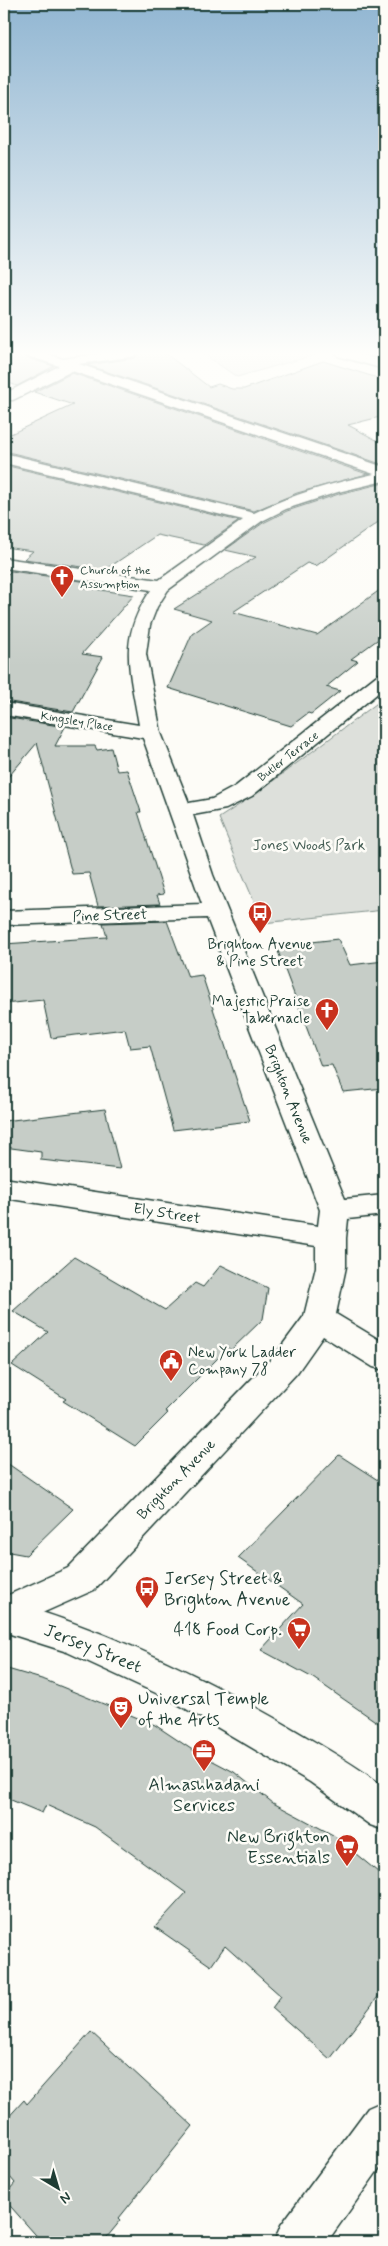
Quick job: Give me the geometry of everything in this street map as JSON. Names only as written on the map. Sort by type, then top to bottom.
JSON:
[{"type":"street","points":[[4,458],[256,518]]},
{"type":"street","points":[[337,458],[384,474]]},
{"type":"street","name":"Brighton Avenue","points":[[4,1615],[81,1578],[286,1364],[319,1319],[331,1267],[333,1224],[202,875],[181,811],[151,733],[137,654],[141,626],[148,607],[162,586],[256,518],[280,506],[333,488],[384,474]]},
{"type":"street","points":[[4,563],[162,586]]},
{"type":"street","name":"Butler Terrace","points":[[181,811],[218,804],[244,791],[384,680]]},
{"type":"street","name":"Kingsley Place","points":[[4,709],[151,733]]},
{"type":"street","name":"Pine Street","points":[[4,918],[217,911]]},
{"type":"street","name":"Ely Street","points":[[4,1188],[333,1224],[384,1205]]},
{"type":"street","points":[[319,1319],[384,1358]]},
{"type":"street","name":"Jersey Street","points":[[4,1615],[50,1628],[197,1694],[232,1712],[322,1767],[384,1811]]},
{"type":"street","points":[[298,2242],[384,2124]]},
{"type":"green space","name":"Jones Woods Park","points":[[384,698],[384,910],[263,923],[219,818],[254,795]]},
{"type":"building","points":[[32,458],[320,458],[367,474],[297,493],[254,511]]},
{"type":"building","points":[[363,458],[384,458],[384,465]]},
{"type":"building","points":[[4,465],[239,521],[204,545],[157,535],[105,570],[24,559],[33,551],[4,547]]},
{"type":"building","points":[[384,483],[384,518],[316,566],[307,563],[233,612],[317,635],[384,587],[384,635],[351,659],[358,661],[326,687],[340,691],[311,714],[308,713],[291,726],[168,688],[192,634],[212,620],[174,609],[256,557],[225,550],[263,523],[287,511],[339,494]]},
{"type":"building","points":[[11,571],[88,582],[81,587],[134,595],[82,654],[103,657],[73,712],[4,701],[4,578]]},
{"type":"building","points":[[4,717],[65,727],[55,746],[95,746],[97,750],[111,748],[117,771],[127,770],[141,812],[138,812],[164,894],[157,895],[160,904],[98,906],[89,873],[72,874],[37,743],[4,782]]},
{"type":"building","points":[[167,921],[188,977],[202,975],[250,1121],[173,1130],[150,1046],[130,1048],[125,1029],[51,1038],[43,1000],[4,1004],[4,944],[107,937],[103,923]]},
{"type":"building","points":[[338,939],[350,965],[384,961],[384,1088],[343,1092],[332,1065],[321,1066],[276,946]]},
{"type":"building","points":[[105,1109],[120,1169],[41,1160],[41,1152],[4,1147],[4,1121]]},
{"type":"building","points":[[74,1257],[165,1310],[195,1283],[203,1287],[221,1265],[268,1288],[263,1319],[231,1350],[228,1348],[165,1411],[168,1413],[135,1446],[63,1401],[66,1399],[12,1365],[48,1332],[13,1311]]},
{"type":"building","points":[[339,1455],[384,1484],[384,1727],[313,1678],[261,1650],[303,1604],[238,1558]]},
{"type":"building","points":[[4,1461],[73,1509],[26,1555],[4,1551]]},
{"type":"building","points":[[4,1668],[45,1680],[155,1725],[194,1751],[234,1772],[273,1803],[333,1835],[384,1877],[384,1989],[330,2059],[272,2008],[281,1996],[225,1946],[211,1966],[155,1927],[186,1893],[95,1827],[46,1805],[42,1813],[4,1797]]},
{"type":"building","points":[[91,2032],[193,2126],[119,2218],[121,2220],[103,2242],[42,2242],[4,2199],[4,2196],[15,2183],[4,2170],[4,2122],[24,2100],[27,2104]]},
{"type":"place","name":"Church of the Assumption","points":[[62,598]]},
{"type":"place","name":"Brighton Avenue & Pine Street","points":[[260,934]]},
{"type":"place","name":"Majestic Praise Tabernacle","points":[[327,1031]]},
{"type":"place","name":"New York Ladder Company 78","points":[[171,1382]]},
{"type":"place","name":"Jersey Street & Brighton Avenue","points":[[147,1609]]},
{"type":"place","name":"418 Food Corp.","points":[[299,1650]]},
{"type":"place","name":"Universal Temple of the Arts","points":[[121,1729]]},
{"type":"place","name":"Almashhadani Services","points":[[204,1772]]},
{"type":"place","name":"New Brighton Essentials","points":[[347,1867]]}]
